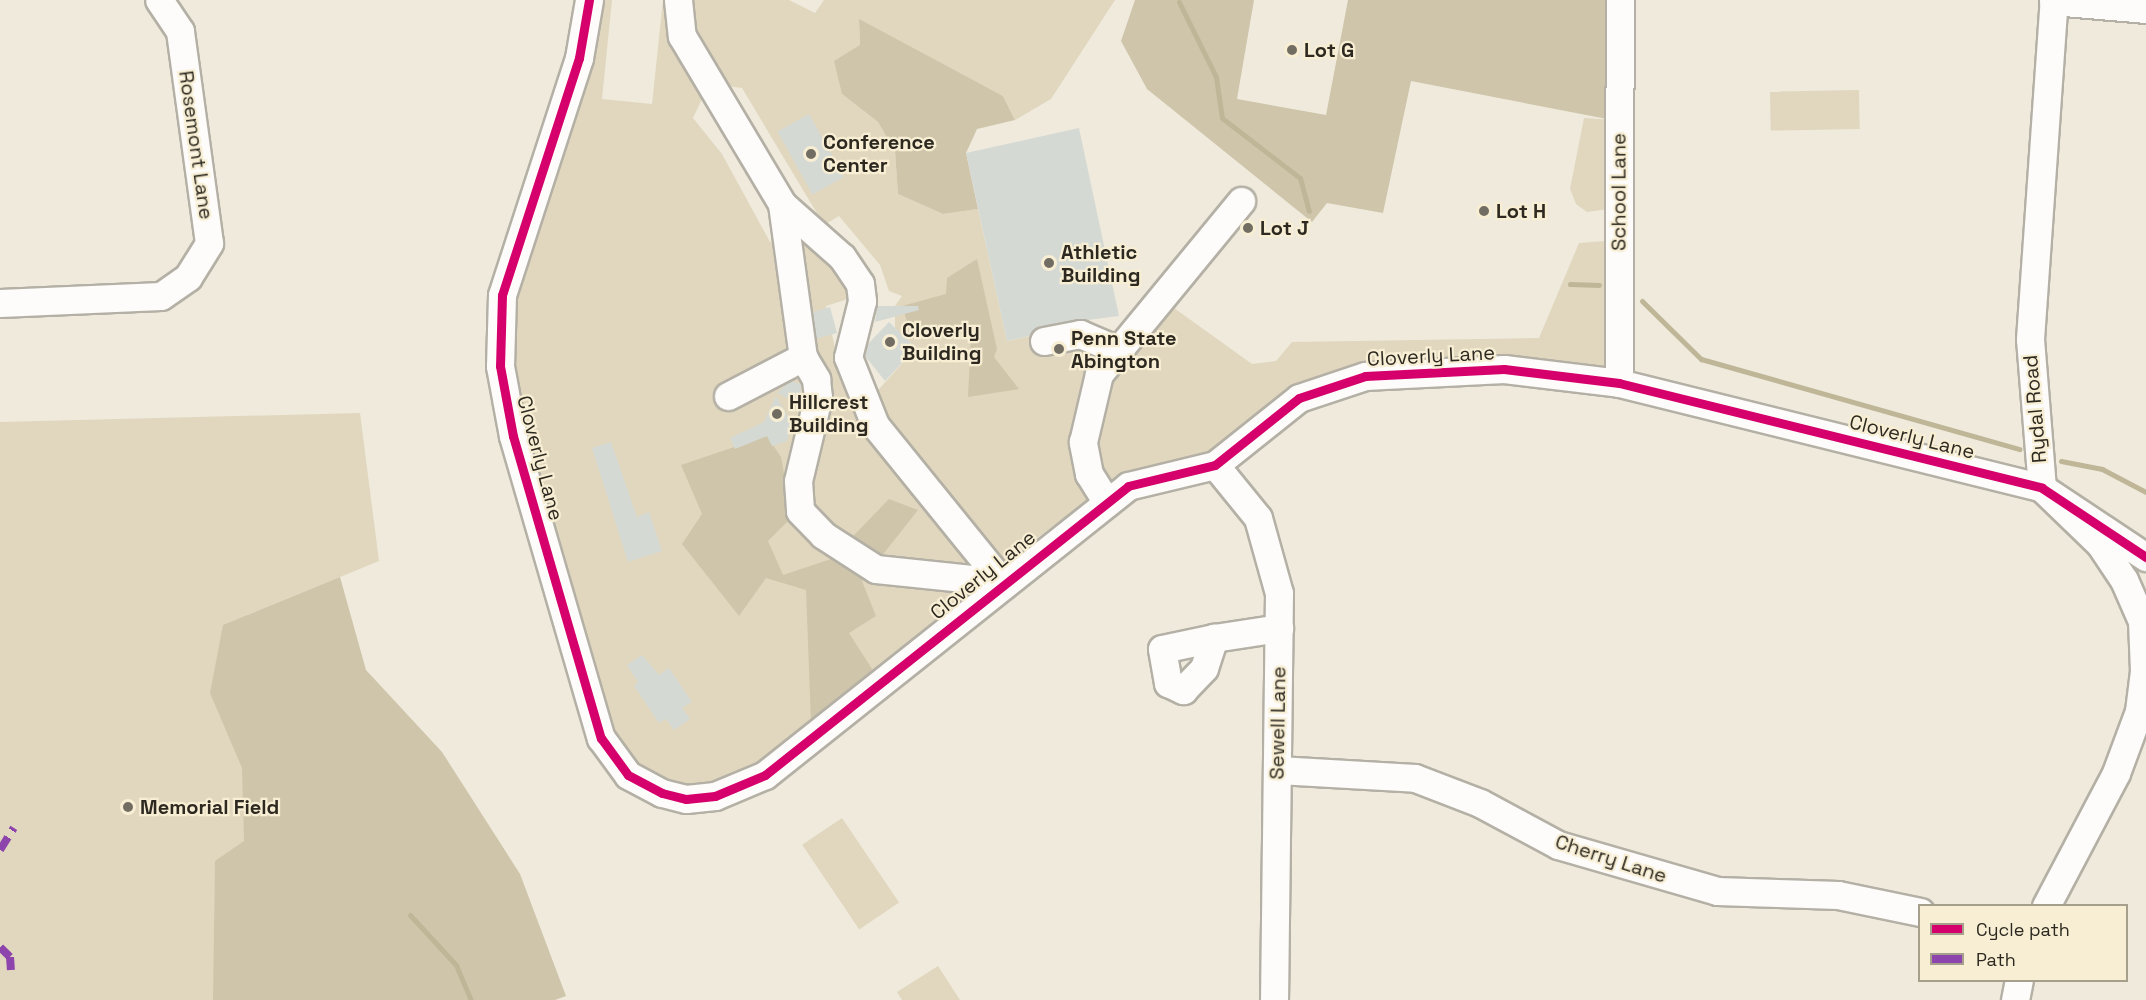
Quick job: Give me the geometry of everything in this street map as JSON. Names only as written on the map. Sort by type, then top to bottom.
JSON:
[{"type":"street","name":"Rosemont Lane","points":[[0,303],[161,296],[188,277],[209,243],[180,31],[159,0]]},
{"type":"street","name":"Cloverly Lane","points":[[589,0],[579,58],[502,295],[500,366],[513,436],[591,708],[613,758],[643,786],[687,799],[742,787],[791,757],[1002,582],[1106,501],[1152,477],[1215,465],[1299,398],[1365,376],[1504,369],[1619,383],[2042,488],[2146,557]]},
{"type":"street","points":[[678,0],[682,36],[782,204],[842,257],[860,284],[862,301],[848,357],[875,425],[1002,582]]},
{"type":"street","name":"School Lane","points":[[1619,383],[1620,0]]},
{"type":"street","points":[[2054,1],[2146,9]]},
{"type":"street","name":"Rydal Road","points":[[2047,904],[2115,773],[2139,711],[2144,671],[2142,621],[2124,580],[2100,544],[2042,488],[2030,339],[2054,1]]},
{"type":"street","points":[[1106,501],[1089,474],[1083,442],[1099,374],[1115,349],[1171,292],[1240,201]]},
{"type":"street","points":[[782,204],[803,357],[816,379],[818,398],[798,481],[800,511],[809,522],[876,568],[1002,582]]},
{"type":"street","points":[[1044,341],[1080,334],[1115,349]]},
{"type":"street","points":[[728,396],[803,357]]},
{"type":"street","name":"Sewell Lane","points":[[1215,465],[1258,518],[1279,593],[1274,1000]]},
{"type":"street","points":[[1214,638],[1279,628]]},
{"type":"street","name":"Cherry Lane","points":[[1278,770],[1415,778],[1480,803],[1558,845],[1717,891],[1838,895],[1918,912]]},
{"type":"street","points":[[2015,1000],[2019,982]]},
{"type":"shaded area","points":[[601,0],[612,0],[602,99],[652,104],[663,0],[789,0],[815,13],[824,0],[1115,0],[1051,99],[1015,120],[1003,96],[859,20],[860,45],[842,94],[878,122],[895,151],[898,194],[943,214],[978,209],[1007,341],[1035,335],[1100,354],[1094,495],[1004,563],[780,754],[703,789],[664,784],[641,774],[608,727],[533,468],[511,369],[513,304]],"holes":[[[709,84],[742,88],[824,225],[839,216],[880,265],[889,291],[902,296],[895,306],[895,328],[916,348],[870,399],[836,353],[826,306],[845,300],[851,291],[823,249],[800,231],[770,242],[722,154],[693,118]]]},
{"type":"shaded area","points":[[1135,0],[1254,0],[1237,99],[1326,115],[1348,0],[1608,0],[1607,119],[1411,81],[1383,213],[1327,203],[1312,222],[1147,89],[1121,41]]},
{"type":"shaded area","points":[[859,19],[1003,96],[1015,120],[977,129],[966,153],[978,209],[943,214],[898,194],[895,151],[878,122],[842,94],[834,61],[860,45]]},
{"type":"shaded area","points":[[1859,90],[1860,129],[1771,131],[1770,92]]},
{"type":"shaded area","points":[[1584,118],[1615,120],[1616,208],[1587,212],[1576,204],[1570,189]]},
{"type":"shaded area","points":[[1605,241],[1616,245],[1613,379],[1312,382],[1272,402],[1201,459],[1156,465],[1106,486],[1101,481],[1093,435],[1110,373],[1174,308],[1252,364],[1276,361],[1292,342],[1539,338],[1579,243]]},
{"type":"shaded area","points":[[977,259],[997,349],[994,357],[1019,389],[968,397],[971,335],[910,330],[902,306],[946,294],[947,278]]},
{"type":"shaded area","name":"Memorial Field","points":[[360,413],[379,561],[247,615],[264,1000],[0,1000],[0,422]]},
{"type":"shaded area","points":[[767,436],[781,457],[792,517],[768,541],[783,575],[831,559],[889,499],[918,510],[862,581],[876,616],[849,633],[874,672],[811,722],[806,590],[766,578],[739,616],[682,544],[702,514],[681,465]]},
{"type":"shaded area","points":[[340,577],[366,670],[442,752],[520,874],[566,996],[555,1000],[213,1000],[215,861],[244,841],[242,768],[210,693],[223,625]]},
{"type":"shaded area","points":[[842,818],[899,903],[859,929],[802,845]]},
{"type":"shaded area","points":[[938,966],[960,1000],[902,1000],[897,992]]},
{"type":"building","name":"Conference Center","points":[[809,114],[844,177],[812,194],[778,131]]},
{"type":"building","name":"Athletic Building","points":[[1079,128],[1119,316],[1041,326],[1029,336],[1007,341],[966,153]]},
{"type":"building","points":[[877,306],[918,306],[919,310],[875,322]]},
{"type":"building","points":[[830,307],[837,333],[816,339],[813,312]]},
{"type":"building","name":"Cloverly Building","points":[[889,322],[916,348],[885,381],[865,356],[868,344]]},
{"type":"building","points":[[790,381],[801,384],[800,404],[777,393]]},
{"type":"building","name":"Hillcrest Building","points":[[776,396],[792,423],[787,441],[772,446],[767,436],[735,449],[730,438],[764,422]]},
{"type":"building","points":[[611,442],[637,517],[649,512],[662,551],[628,562],[592,448]]},
{"type":"building","points":[[642,655],[659,675],[669,668],[692,702],[682,708],[690,719],[674,730],[666,719],[659,723],[634,686],[638,682],[627,665]]},
{"type":"waterway","points":[[1179,2],[1216,77],[1222,118],[1300,178],[1309,211]]},
{"type":"waterway","points":[[1570,284],[1599,285]]},
{"type":"waterway","points":[[1642,301],[1701,359],[2020,449]]},
{"type":"waterway","points":[[2061,461],[2102,469],[2146,492]]},
{"type":"waterway","points":[[410,915],[456,965],[471,1000]]},
{"type":"marked path","points":[[0,850],[14,828]]},
{"type":"marked path","points":[[0,947],[10,957],[11,970]]},
{"type":"cycle path","points":[[589,0],[579,58],[502,295],[500,366],[513,436],[601,738],[628,775],[662,793],[686,799],[715,796],[765,775],[1128,486],[1215,465],[1299,398],[1365,376],[1504,369],[1619,383],[2042,488],[2146,557]]},
{"type":"place","name":"Lot G","points":[[1292,50]]},
{"type":"place","name":"Conference Center","points":[[811,154]]},
{"type":"place","name":"Lot H","points":[[1484,211]]},
{"type":"place","name":"Lot J","points":[[1248,228]]},
{"type":"place","name":"Athletic Building","points":[[1049,263]]},
{"type":"place","name":"Cloverly Building","points":[[890,342]]},
{"type":"place","name":"Penn State Abington","points":[[1059,349]]},
{"type":"place","name":"Hillcrest Building","points":[[777,414]]},
{"type":"place","name":"Memorial Field","points":[[128,807]]}]
